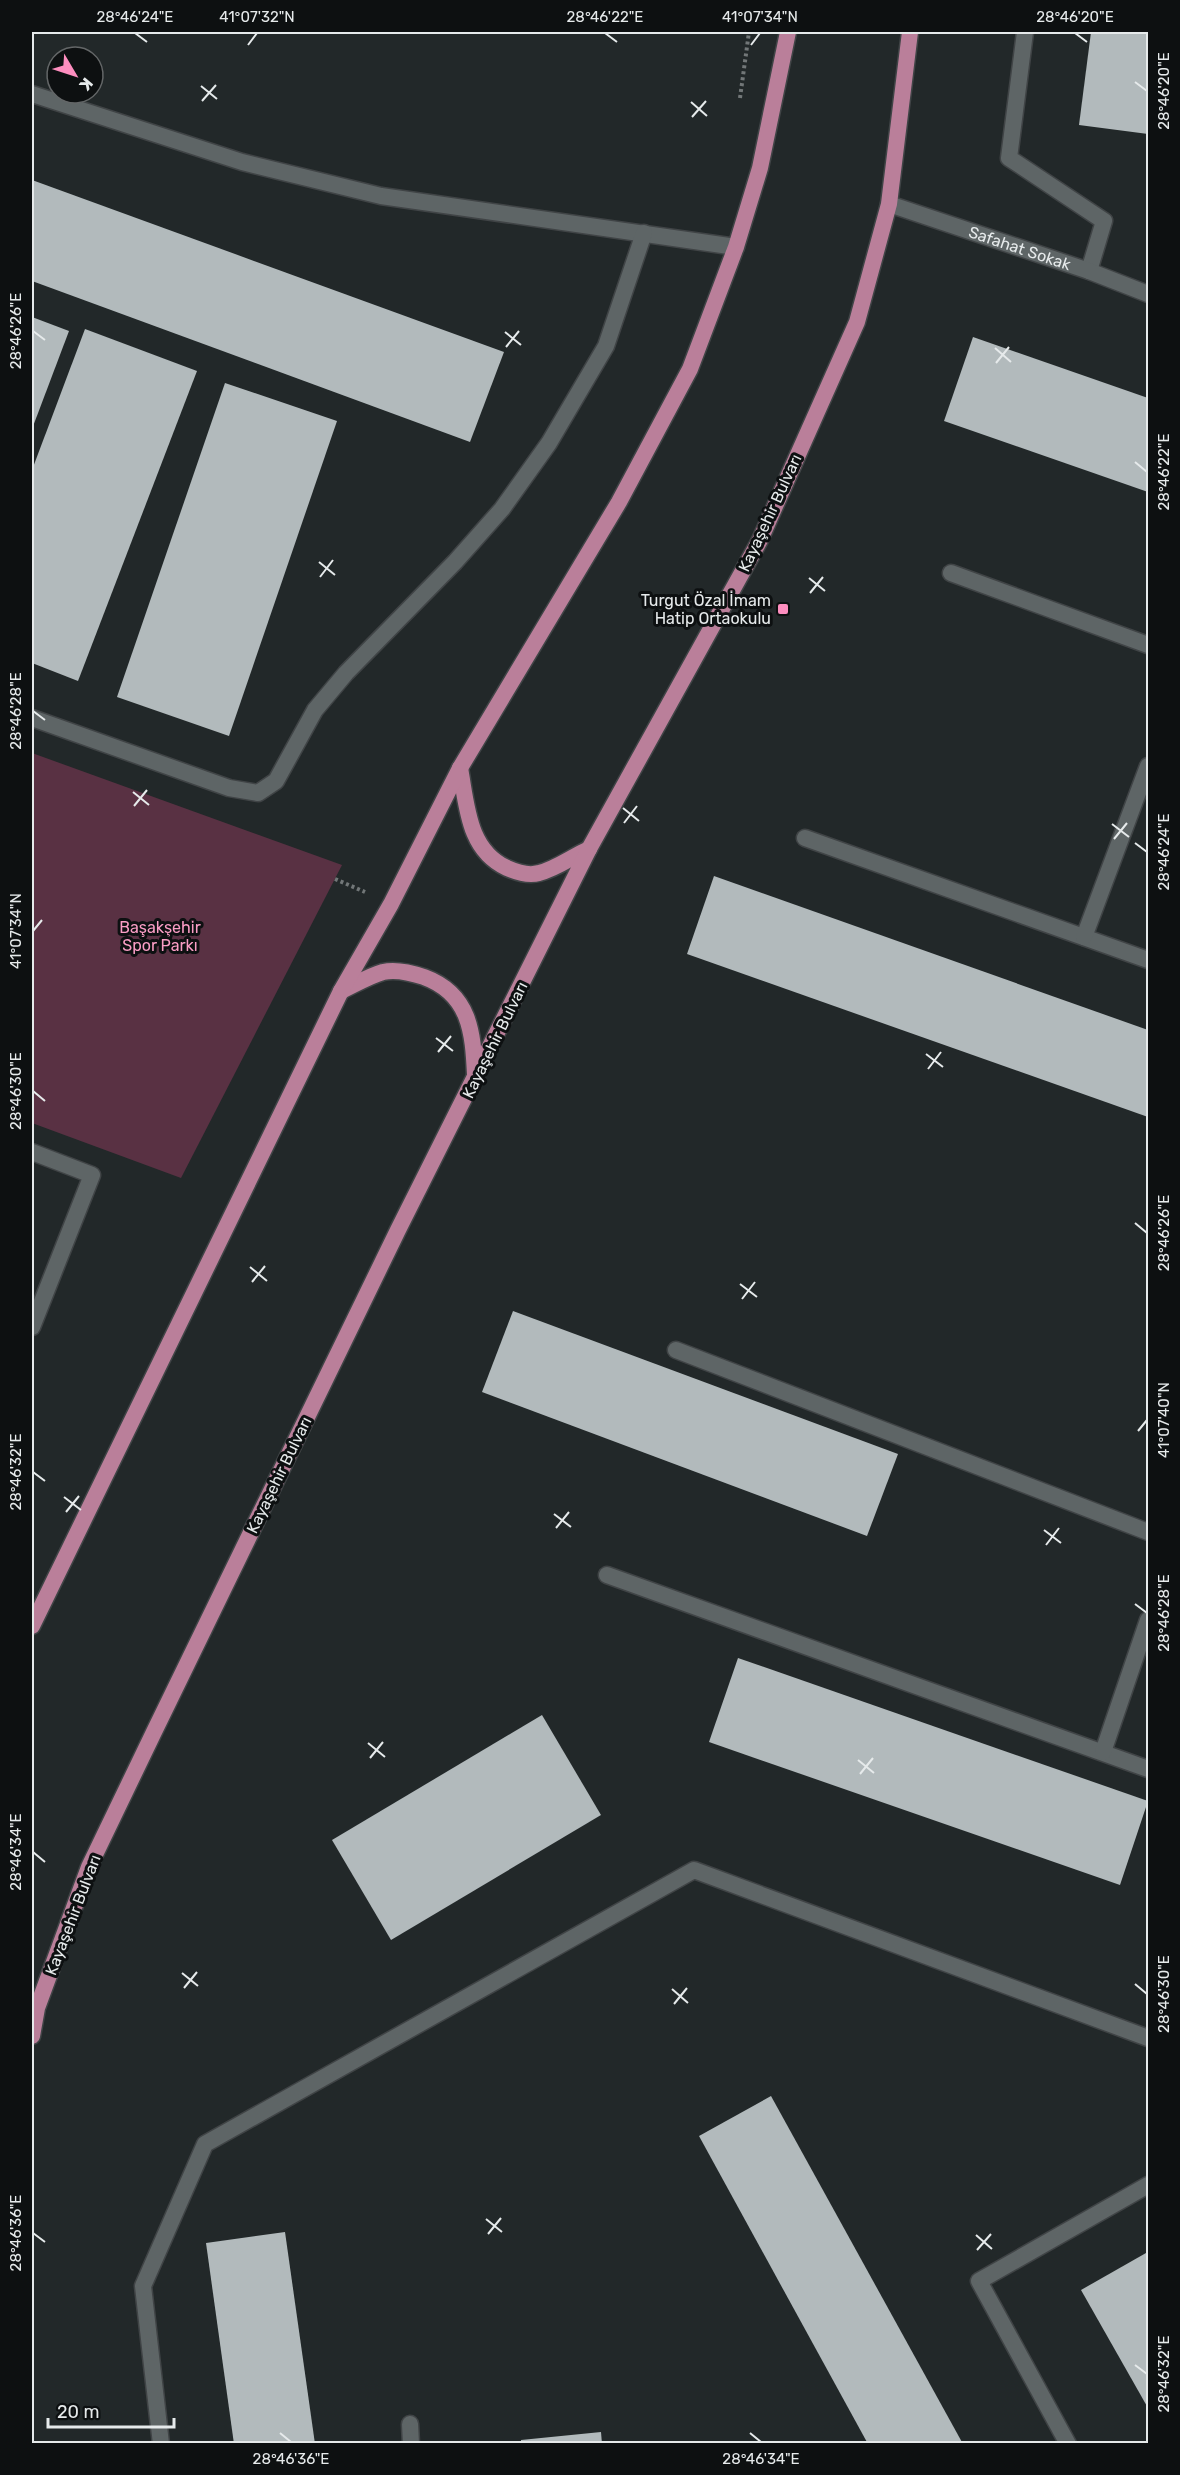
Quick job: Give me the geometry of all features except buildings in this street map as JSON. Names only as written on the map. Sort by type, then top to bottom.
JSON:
[{"type":"main road","points":[[32,1626],[341,991],[391,904],[460,768],[620,502],[690,369],[736,247],[760,168],[788,32]]},
{"type":"main road","name":"Kayaşehir Bulvarı","points":[[32,2036],[37,2008],[94,1857],[383,1263],[589,849],[760,540],[857,322],[889,204],[910,32]]},
{"type":"main road","points":[[460,768],[471,829],[482,850],[496,863],[516,873],[537,874],[589,849]]},
{"type":"main road","points":[[341,991],[384,972],[411,973],[438,982],[461,1002],[474,1039],[476,1079]]},
{"type":"street","points":[[1024,32],[1009,158],[1104,221],[1089,271]]},
{"type":"street","points":[[32,94],[242,162],[381,196],[736,247]]},
{"type":"street","name":"Safahat Sokak","points":[[889,204],[1089,271],[1149,294]]},
{"type":"street","points":[[32,718],[228,788],[258,793],[276,781],[315,710],[338,682],[455,562],[502,508],[549,443],[606,346],[644,233]]},
{"type":"street","points":[[951,573],[1149,645]]},
{"type":"street","points":[[1084,937],[1149,766]]},
{"type":"street","points":[[805,838],[1149,960]]},
{"type":"street","points":[[32,1152],[92,1175],[32,1327]]},
{"type":"street","points":[[676,1350],[1149,1532]]},
{"type":"street","points":[[607,1575],[1149,1769]]},
{"type":"street","points":[[1102,1752],[1149,1620]]},
{"type":"street","points":[[161,2444],[143,2286],[205,2144],[694,1870],[1149,2038]]},
{"type":"street","points":[[1068,2444],[979,2281],[1149,2185]]},
{"type":"street","points":[[410,2424],[411,2444]]},
{"type":"green space","name":"Başakşehir Spor Parkı","points":[[32,753],[342,865],[181,1178],[32,1123]]},
{"type":"place","name":"Turgut Özal İmam Hatip Ortaokulu","points":[[783,609]]}]
